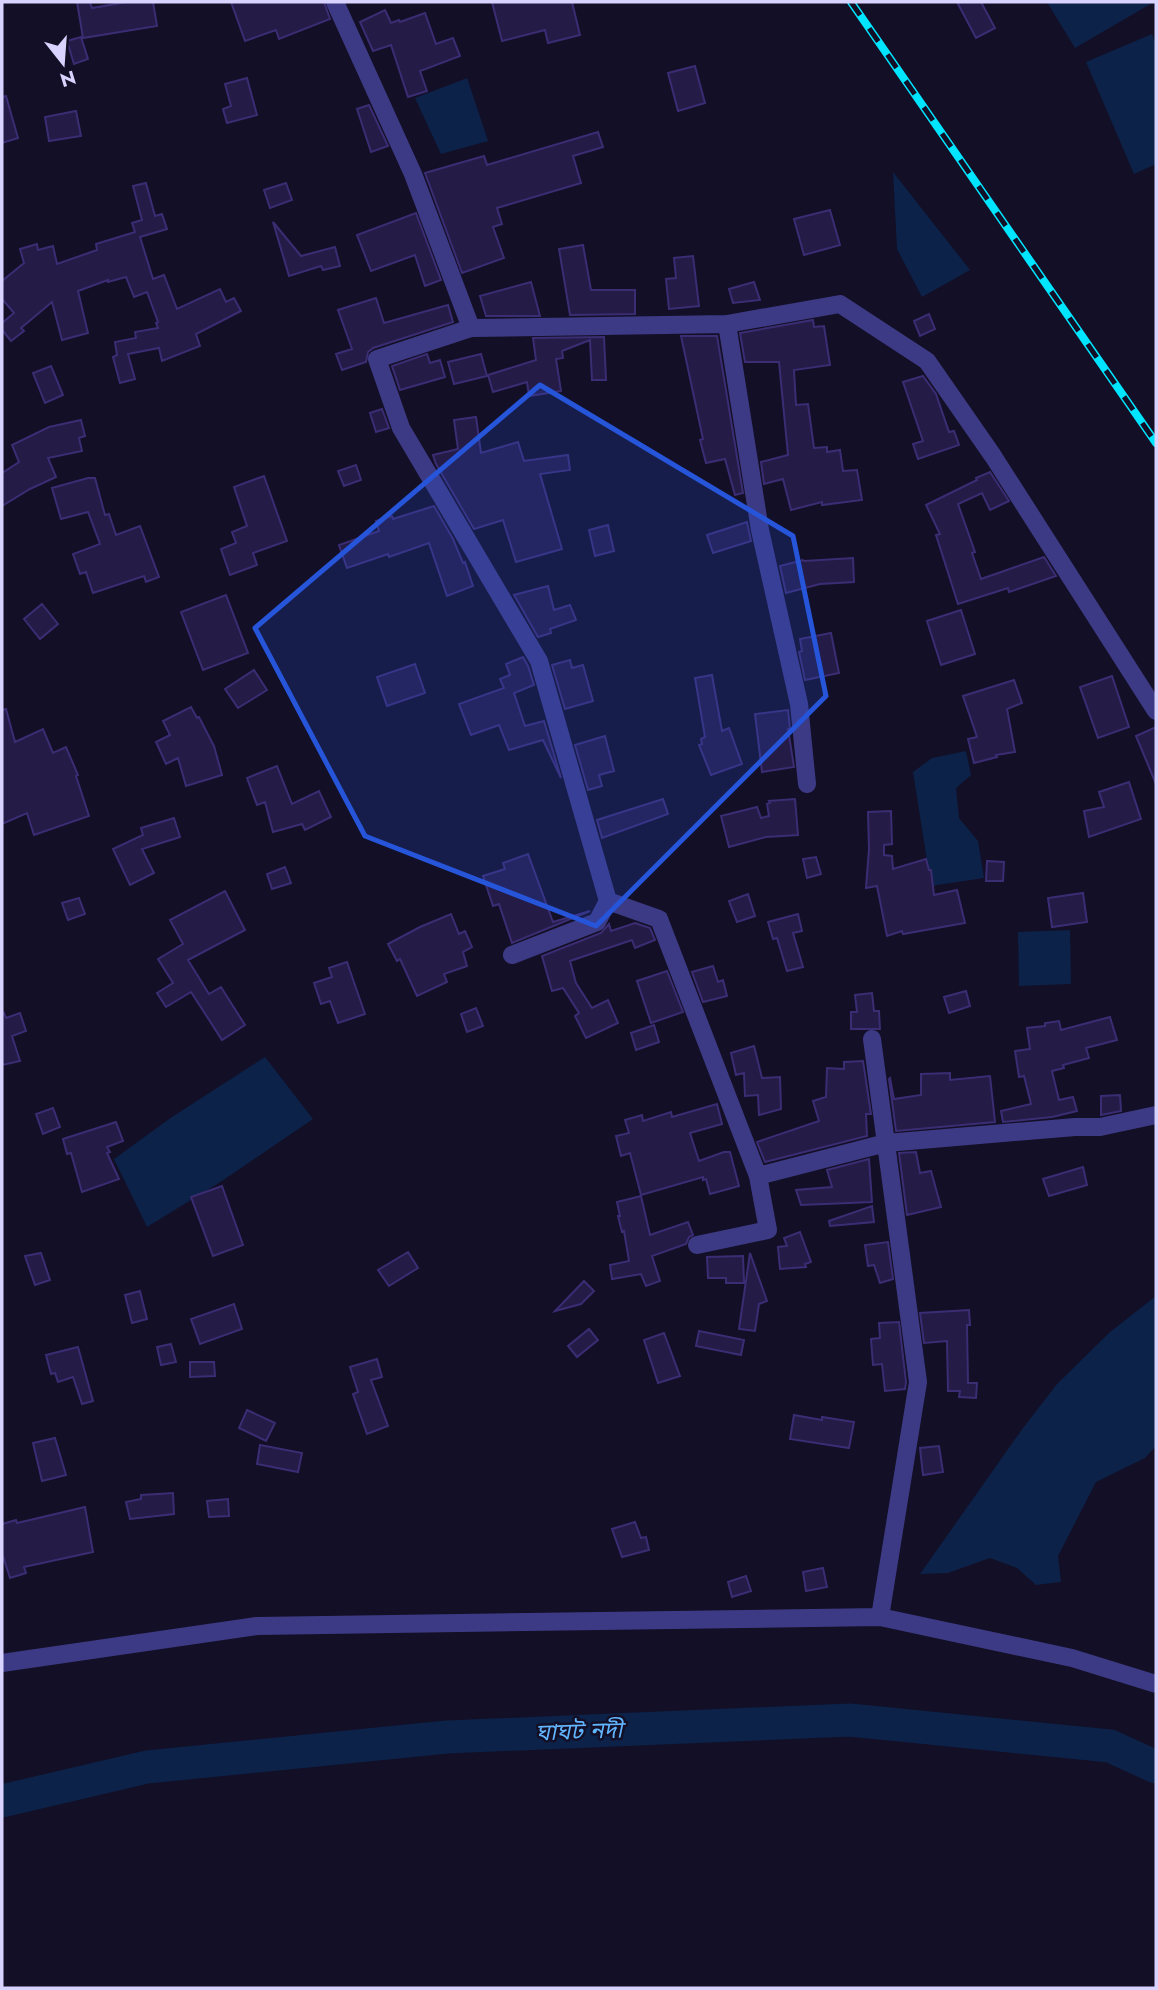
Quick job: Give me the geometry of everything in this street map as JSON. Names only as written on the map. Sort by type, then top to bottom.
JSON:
[{"type":"street","points":[[335,2],[413,174],[471,328]]},
{"type":"street","points":[[513,955],[597,922],[608,901],[539,661],[401,428],[377,359],[471,328],[727,324],[840,304],[927,361],[993,456],[1156,711]]},
{"type":"street","points":[[727,324],[760,530],[799,704],[807,785]]},
{"type":"street","points":[[608,901],[659,919],[758,1176],[768,1230],[697,1245]]},
{"type":"street","points":[[872,1039],[918,1382],[880,1617]]},
{"type":"street","points":[[758,1176],[886,1143],[1100,1127],[1156,1115]]},
{"type":"street","points":[[2,1662],[257,1626],[880,1617],[1072,1658],[1156,1684]]},
{"type":"highlighted area","points":[[540,385],[793,536],[826,696],[596,926],[365,836],[255,628]]},
{"type":"water","points":[[1047,2],[1154,2],[1075,48]]},
{"type":"water","points":[[1152,34],[1156,44],[1156,164],[1134,174],[1086,62]]},
{"type":"water","points":[[467,78],[488,141],[441,154],[415,98]]},
{"type":"water","points":[[893,172],[970,270],[922,297],[897,249]]},
{"type":"water","points":[[966,751],[971,775],[956,788],[959,818],[978,841],[984,878],[931,886],[913,772],[932,758]]},
{"type":"water","points":[[1070,930],[1071,984],[1019,986],[1018,932]]},
{"type":"water","points":[[265,1057],[313,1119],[222,1181],[147,1227],[114,1159],[172,1117]]},
{"type":"water","points":[[1156,1296],[1156,1446],[1145,1458],[1096,1482],[1058,1556],[1061,1582],[1036,1585],[1017,1568],[990,1558],[948,1573],[920,1574],[1057,1384],[1110,1332]]},
{"type":"building","points":[[77,2],[90,2],[92,8],[127,2],[153,2],[157,26],[83,38]]},
{"type":"building","points":[[231,2],[324,2],[330,19],[279,39],[276,30],[245,41]]},
{"type":"building","points":[[492,2],[572,2],[580,35],[548,43],[545,30],[502,41]]},
{"type":"building","points":[[957,2],[981,2],[995,28],[976,38]]},
{"type":"building","points":[[385,10],[391,23],[425,13],[436,44],[453,38],[460,56],[420,71],[427,91],[408,97],[391,45],[373,51],[360,22]]},
{"type":"building","points":[[81,37],[88,59],[74,64],[67,41]]},
{"type":"building","points":[[695,66],[705,103],[678,111],[668,73]]},
{"type":"building","points":[[247,78],[257,115],[227,123],[223,109],[231,106],[225,84]]},
{"type":"building","points":[[6,96],[18,138],[2,143],[2,97]]},
{"type":"building","points":[[369,105],[388,146],[371,152],[357,109]]},
{"type":"building","points":[[76,111],[81,136],[49,141],[45,117]]},
{"type":"building","points":[[598,132],[603,147],[573,156],[581,183],[497,208],[502,224],[493,227],[504,258],[462,273],[425,173],[484,156],[487,165]]},
{"type":"building","points":[[146,183],[155,216],[162,214],[167,229],[140,237],[153,279],[164,275],[177,309],[220,289],[226,302],[234,298],[241,311],[196,334],[200,346],[162,361],[159,348],[128,354],[135,379],[120,383],[113,357],[117,355],[115,342],[136,338],[135,332],[158,328],[147,292],[134,297],[126,277],[108,280],[78,291],[88,333],[62,340],[52,302],[21,328],[24,331],[11,341],[2,330],[2,323],[14,313],[2,299],[2,281],[24,263],[20,249],[37,244],[38,250],[53,246],[57,264],[97,250],[96,244],[135,232],[132,223],[142,220],[133,186]]},
{"type":"building","points":[[286,183],[292,200],[270,208],[264,190]]},
{"type":"building","points":[[830,210],[840,245],[804,255],[794,219]]},
{"type":"building","points":[[416,213],[441,280],[425,286],[415,255],[371,271],[357,235]]},
{"type":"building","points":[[273,222],[301,256],[335,247],[340,266],[323,270],[321,266],[289,276]]},
{"type":"building","points":[[583,245],[591,290],[635,290],[635,314],[570,315],[559,249]]},
{"type":"building","points":[[693,256],[699,306],[669,309],[666,279],[676,278],[674,258]]},
{"type":"building","points":[[531,282],[540,316],[486,316],[480,296]]},
{"type":"building","points":[[754,282],[760,300],[733,303],[729,289]]},
{"type":"building","points":[[376,298],[384,323],[448,305],[453,322],[373,348],[368,352],[366,362],[342,370],[336,354],[352,349],[338,310]]},
{"type":"building","points":[[929,314],[935,329],[920,336],[914,321]]},
{"type":"building","points":[[813,320],[814,327],[824,326],[830,365],[794,370],[796,405],[808,404],[814,448],[827,447],[827,452],[840,450],[843,471],[857,470],[862,500],[822,505],[822,502],[791,510],[783,479],[764,484],[761,462],[788,455],[779,362],[745,362],[740,333]]},
{"type":"building","points":[[681,336],[717,336],[743,493],[735,495],[725,459],[706,463]]},
{"type":"building","points":[[604,337],[606,380],[592,380],[590,340],[562,351],[563,358],[556,359],[561,391],[529,396],[527,382],[493,392],[488,375],[536,360],[533,338]]},
{"type":"building","points":[[427,354],[430,363],[440,360],[445,377],[400,390],[392,366]]},
{"type":"building","points":[[481,354],[487,376],[454,384],[448,362]]},
{"type":"building","points":[[51,366],[63,395],[45,403],[33,373]]},
{"type":"building","points":[[923,376],[936,394],[949,432],[954,431],[959,445],[918,459],[913,444],[923,441],[903,382]]},
{"type":"building","points":[[382,409],[389,428],[376,432],[370,413]]},
{"type":"building","points":[[476,417],[481,453],[518,442],[524,461],[568,455],[570,470],[540,474],[562,549],[516,562],[503,520],[474,529],[433,455],[458,449],[454,420]]},
{"type":"building","points":[[81,420],[85,436],[79,438],[82,451],[48,458],[56,477],[2,506],[2,473],[19,462],[12,445],[49,427]]},
{"type":"building","points":[[356,465],[361,480],[344,486],[338,471]]},
{"type":"building","points":[[990,472],[1009,501],[990,510],[982,493],[958,504],[975,552],[972,553],[981,579],[1044,557],[1056,576],[1009,592],[1008,588],[958,604],[936,535],[940,534],[926,505]]},
{"type":"building","points":[[264,476],[287,541],[253,553],[257,565],[230,575],[221,549],[236,543],[232,532],[247,526],[234,487]]},
{"type":"building","points":[[95,478],[105,515],[109,514],[116,535],[140,526],[159,577],[146,582],[144,576],[93,593],[86,572],[80,574],[73,554],[100,544],[88,512],[61,519],[52,488]]},
{"type":"building","points":[[434,506],[463,563],[465,562],[473,586],[447,596],[429,543],[347,568],[339,545],[379,531],[376,521],[392,516],[393,519]]},
{"type":"building","points":[[747,522],[751,541],[713,553],[707,535]]},
{"type":"building","points":[[608,525],[614,551],[595,556],[589,530]]},
{"type":"building","points":[[853,558],[854,582],[820,584],[786,593],[780,566],[803,560]]},
{"type":"building","points":[[548,586],[554,610],[570,605],[576,620],[550,629],[551,633],[538,637],[514,595]]},
{"type":"building","points":[[226,595],[248,653],[203,670],[181,612]]},
{"type":"building","points":[[42,604],[58,624],[40,639],[24,619]]},
{"type":"building","points":[[961,610],[975,654],[941,665],[927,621]]},
{"type":"building","points":[[831,633],[839,673],[805,680],[799,652],[802,651],[800,639]]},
{"type":"building","points":[[523,657],[534,685],[514,693],[525,726],[544,721],[561,778],[543,740],[509,750],[499,725],[471,735],[459,704],[504,688],[500,679],[510,675],[506,664]]},
{"type":"building","points":[[570,660],[572,668],[583,665],[593,701],[565,709],[552,665]]},
{"type":"building","points":[[415,664],[425,693],[387,706],[377,677]]},
{"type":"building","points":[[254,670],[267,690],[238,708],[225,689]]},
{"type":"building","points":[[712,675],[722,731],[729,728],[742,764],[711,775],[699,745],[705,737],[695,678]]},
{"type":"building","points":[[1112,676],[1129,727],[1098,738],[1080,687]]},
{"type":"building","points":[[1014,680],[1022,703],[1007,709],[1015,752],[974,763],[968,739],[977,737],[963,696]]},
{"type":"building","points":[[191,707],[214,746],[222,775],[186,786],[178,758],[166,764],[156,742],[170,735],[163,721]]},
{"type":"building","points":[[6,709],[15,742],[43,729],[53,753],[66,747],[78,775],[76,776],[89,816],[34,835],[27,813],[2,824],[2,710]]},
{"type":"building","points":[[788,710],[794,767],[762,772],[755,714]]},
{"type":"building","points":[[1156,727],[1156,784],[1136,736]]},
{"type":"building","points":[[605,736],[614,771],[599,775],[602,786],[588,790],[575,745]]},
{"type":"building","points":[[277,766],[292,804],[319,791],[331,817],[305,830],[302,824],[273,832],[265,802],[257,805],[247,778]]},
{"type":"building","points":[[1129,782],[1141,819],[1089,837],[1084,811],[1104,807],[1099,792]]},
{"type":"building","points":[[663,799],[668,814],[602,838],[597,820]]},
{"type":"building","points":[[795,799],[798,835],[766,837],[729,847],[721,816],[757,807],[761,818],[769,816],[769,801]]},
{"type":"building","points":[[891,811],[892,844],[884,845],[884,855],[892,856],[893,869],[926,859],[931,870],[934,895],[957,890],[965,923],[903,934],[902,931],[887,936],[877,886],[866,888],[868,812]]},
{"type":"building","points":[[174,818],[180,837],[142,849],[154,873],[130,885],[113,849],[143,835],[141,828]]},
{"type":"building","points":[[528,854],[553,922],[590,911],[512,943],[499,904],[493,906],[483,876],[505,869],[503,863]]},
{"type":"building","points":[[816,857],[821,874],[807,878],[803,859]]},
{"type":"building","points":[[987,861],[1004,862],[1003,881],[986,881]]},
{"type":"building","points":[[285,867],[291,883],[272,889],[267,874]]},
{"type":"building","points":[[225,891],[245,930],[188,960],[209,994],[221,987],[245,1025],[222,1040],[191,992],[166,1007],[157,993],[173,983],[158,959],[183,944],[170,920]]},
{"type":"building","points":[[1083,893],[1087,922],[1052,927],[1048,898]]},
{"type":"building","points":[[748,894],[755,916],[737,922],[729,901]]},
{"type":"building","points":[[79,898],[85,914],[68,920],[62,903]]},
{"type":"building","points":[[451,914],[459,934],[465,931],[472,947],[463,952],[467,966],[444,974],[447,982],[417,996],[400,959],[397,961],[388,944]]},
{"type":"building","points":[[798,914],[802,931],[793,933],[803,967],[787,971],[777,938],[773,939],[768,922]]},
{"type":"building","points":[[635,923],[650,928],[655,940],[635,948],[632,940],[570,961],[576,983],[592,1008],[608,1000],[618,1023],[586,1038],[575,1016],[579,1013],[563,988],[552,991],[542,956],[601,933],[609,924],[611,931]]},
{"type":"building","points":[[347,962],[365,1014],[338,1023],[330,1001],[321,1004],[314,983],[332,977],[329,968]]},
{"type":"building","points":[[713,966],[718,982],[723,980],[727,996],[703,1002],[692,972]]},
{"type":"building","points":[[667,971],[683,1012],[651,1023],[637,981]]},
{"type":"building","points":[[966,991],[970,1006],[949,1013],[944,997]]},
{"type":"building","points":[[872,993],[874,1011],[879,1011],[880,1029],[851,1029],[851,1012],[857,1012],[855,995]]},
{"type":"building","points":[[476,1008],[483,1026],[467,1032],[461,1014]]},
{"type":"building","points":[[4,1013],[6,1018],[20,1013],[26,1031],[12,1036],[20,1061],[2,1065],[2,1014]]},
{"type":"building","points":[[1110,1017],[1117,1040],[1086,1048],[1089,1058],[1052,1071],[1059,1100],[1073,1097],[1077,1111],[1052,1117],[1003,1122],[1001,1111],[1031,1104],[1024,1076],[1019,1077],[1015,1051],[1030,1049],[1027,1028],[1059,1021],[1061,1030]]},
{"type":"building","points":[[654,1025],[659,1042],[636,1050],[631,1033]]},
{"type":"building","points":[[754,1046],[762,1078],[780,1077],[781,1109],[759,1115],[758,1095],[745,1096],[744,1073],[736,1075],[731,1053]]},
{"type":"building","points":[[863,1061],[871,1114],[866,1114],[867,1136],[765,1162],[757,1142],[819,1121],[813,1101],[826,1097],[827,1068],[844,1069],[844,1062]]},
{"type":"building","points":[[950,1073],[950,1080],[990,1076],[995,1122],[896,1131],[889,1079],[894,1099],[921,1095],[921,1074]]},
{"type":"building","points":[[1120,1095],[1121,1111],[1101,1115],[1101,1096]]},
{"type":"building","points":[[717,1104],[722,1124],[690,1133],[699,1161],[730,1152],[739,1186],[710,1194],[703,1177],[641,1195],[630,1153],[621,1156],[616,1136],[629,1133],[625,1120],[642,1115],[643,1121],[671,1112],[672,1117]]},
{"type":"building","points":[[53,1108],[60,1127],[43,1134],[36,1114]]},
{"type":"building","points":[[116,1122],[123,1141],[107,1147],[110,1152],[107,1153],[119,1179],[82,1192],[71,1153],[67,1154],[63,1139]]},
{"type":"building","points":[[916,1152],[920,1173],[931,1171],[941,1207],[907,1215],[899,1153]]},
{"type":"building","points":[[869,1159],[872,1202],[801,1205],[796,1190],[832,1187],[827,1170]]},
{"type":"building","points":[[1083,1167],[1087,1185],[1049,1196],[1043,1179]]},
{"type":"building","points":[[222,1186],[243,1245],[213,1256],[191,1197]]},
{"type":"building","points":[[641,1196],[650,1235],[688,1222],[693,1235],[686,1244],[652,1256],[660,1281],[646,1286],[641,1274],[612,1279],[610,1265],[629,1261],[617,1202]]},
{"type":"building","points":[[872,1206],[874,1222],[830,1226],[829,1221]]},
{"type":"building","points":[[800,1232],[811,1262],[805,1264],[806,1267],[780,1269],[778,1247],[787,1246],[784,1238]]},
{"type":"building","points":[[888,1242],[893,1279],[880,1283],[874,1265],[868,1266],[865,1245]]},
{"type":"building","points":[[408,1252],[418,1268],[389,1286],[378,1270]]},
{"type":"building","points":[[41,1253],[50,1280],[35,1285],[25,1256]]},
{"type":"building","points":[[750,1253],[767,1301],[759,1304],[755,1331],[739,1329]]},
{"type":"building","points":[[743,1256],[744,1283],[726,1283],[726,1278],[708,1278],[707,1257]]},
{"type":"building","points":[[584,1281],[594,1291],[581,1304],[555,1311]]},
{"type":"building","points":[[140,1291],[147,1319],[132,1323],[125,1295]]},
{"type":"building","points":[[234,1304],[242,1329],[200,1344],[191,1319]]},
{"type":"building","points":[[969,1310],[968,1383],[977,1383],[976,1398],[959,1397],[960,1391],[948,1391],[947,1341],[924,1343],[920,1313]]},
{"type":"building","points":[[899,1322],[905,1389],[885,1391],[882,1364],[873,1365],[871,1339],[880,1338],[879,1323]]},
{"type":"building","points":[[589,1329],[598,1340],[577,1357],[568,1346]]},
{"type":"building","points":[[699,1331],[744,1340],[741,1355],[696,1346]]},
{"type":"building","points":[[664,1333],[680,1376],[658,1383],[644,1340]]},
{"type":"building","points":[[171,1344],[176,1362],[161,1365],[157,1347]]},
{"type":"building","points":[[78,1347],[93,1401],[82,1404],[73,1377],[58,1382],[55,1373],[51,1374],[46,1355]]},
{"type":"building","points":[[377,1359],[382,1377],[371,1380],[388,1426],[367,1434],[353,1394],[358,1392],[350,1367]]},
{"type":"building","points":[[190,1362],[214,1362],[215,1376],[190,1377]]},
{"type":"building","points":[[247,1410],[275,1423],[266,1441],[239,1428]]},
{"type":"building","points":[[794,1415],[854,1422],[849,1448],[790,1439]]},
{"type":"building","points":[[55,1438],[66,1475],[42,1481],[33,1443]]},
{"type":"building","points":[[260,1445],[302,1453],[298,1472],[257,1464]]},
{"type":"building","points":[[939,1446],[943,1472],[923,1475],[920,1448]]},
{"type":"building","points":[[173,1493],[174,1514],[130,1519],[126,1502],[141,1499],[141,1495]]},
{"type":"building","points":[[228,1499],[229,1516],[209,1517],[207,1501]]},
{"type":"building","points":[[85,1507],[93,1552],[24,1567],[26,1573],[10,1578],[2,1553],[2,1524]]},
{"type":"building","points":[[635,1522],[641,1538],[646,1537],[649,1550],[622,1557],[612,1529]]},
{"type":"building","points":[[823,1568],[827,1587],[806,1591],[803,1572]]},
{"type":"building","points":[[746,1576],[751,1591],[732,1597],[728,1582]]},
{"type":"waterway","name":"ঘাঘট নদী","points":[[2,1801],[147,1767],[447,1737],[850,1720],[1110,1746],[1156,1767]]},
{"type":"railway","points":[[851,2],[1156,443]]}]
